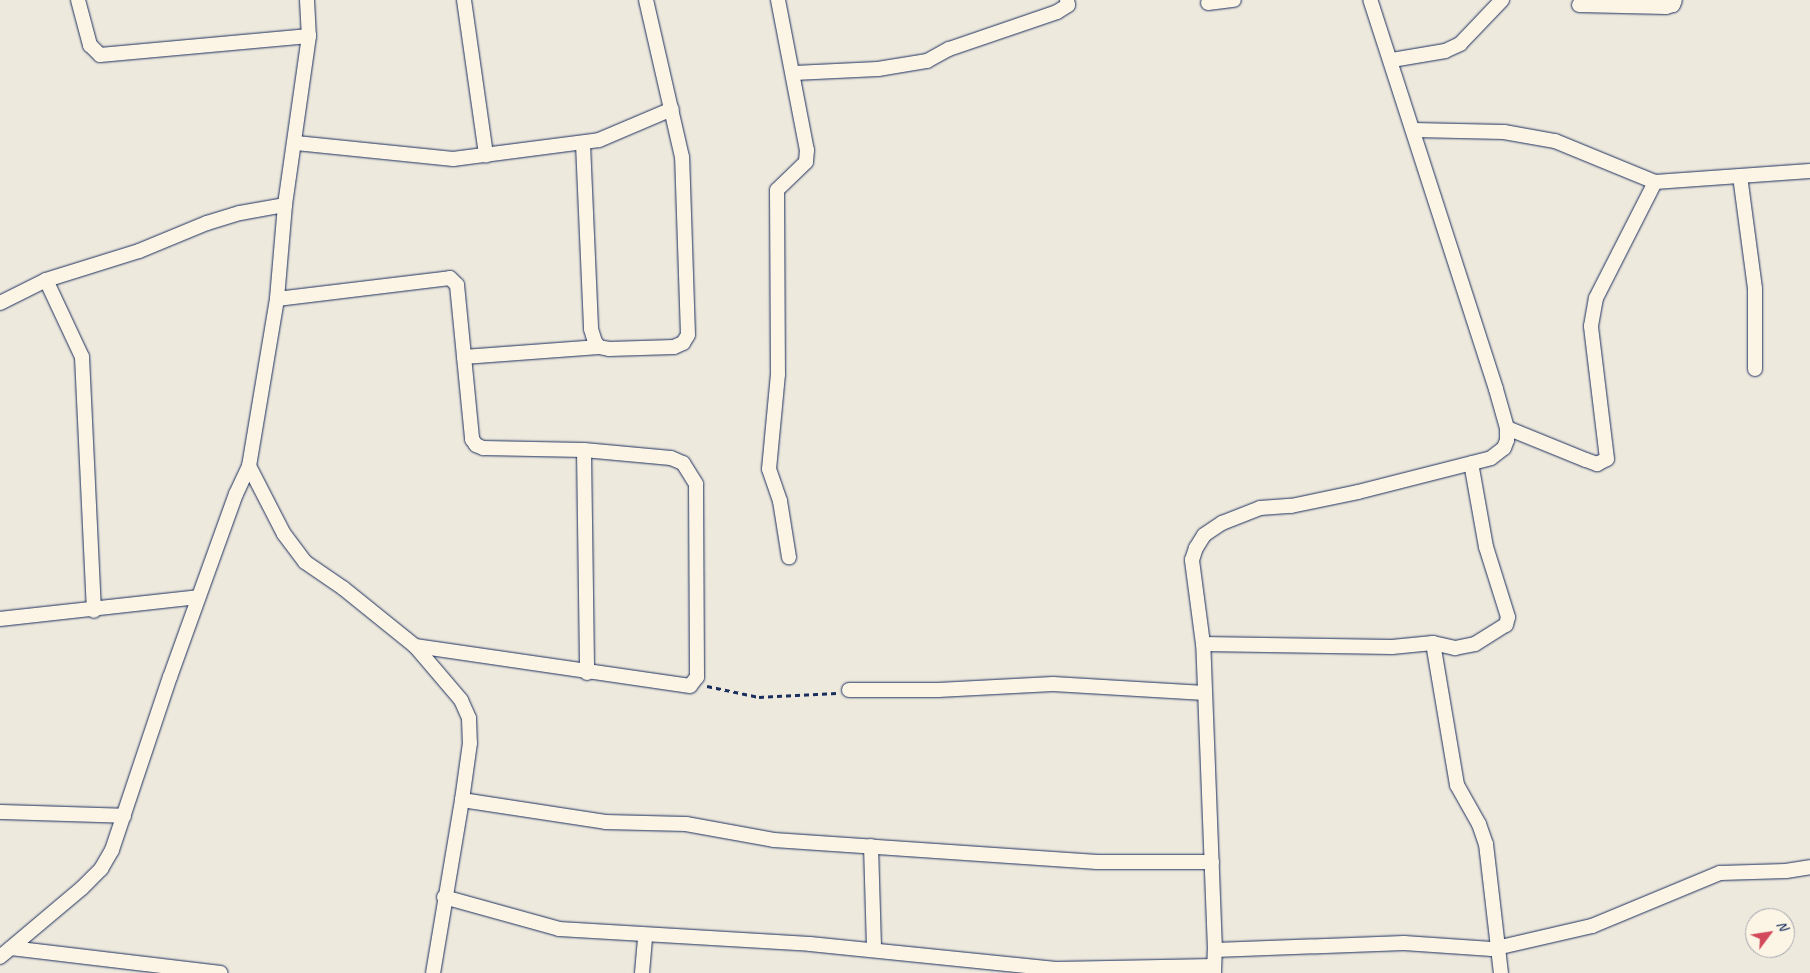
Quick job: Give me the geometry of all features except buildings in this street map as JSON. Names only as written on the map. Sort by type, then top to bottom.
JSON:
[{"type":"street","points":[[78,0],[90,46],[100,54],[309,36]]},
{"type":"street","points":[[0,957],[101,869],[112,850],[198,597],[236,494],[249,466],[277,299],[285,205],[296,143],[309,36],[307,0]]},
{"type":"street","points":[[464,0],[486,155]]},
{"type":"street","points":[[464,357],[599,347],[674,347],[683,343],[688,335],[684,182],[672,109],[646,0]]},
{"type":"street","points":[[778,0],[794,73],[807,150],[806,162],[777,190],[778,374],[768,449],[769,469],[780,501],[788,557]]},
{"type":"street","points":[[794,73],[878,70],[927,61],[949,49],[1058,12],[1068,5],[1067,0]]},
{"type":"street","points":[[1208,3],[1234,0]]},
{"type":"street","points":[[444,897],[559,929],[874,950],[1056,969],[1214,969],[1216,950],[1203,644],[1192,560],[1204,535],[1222,523],[1260,508],[1291,506],[1358,492],[1491,458],[1504,448],[1507,428],[1459,284],[1392,60],[1370,0]]},
{"type":"street","points":[[1392,60],[1445,51],[1460,44],[1502,0]]},
{"type":"street","points":[[1578,5],[1666,8],[1673,5],[1675,0]]},
{"type":"street","points":[[296,143],[428,158],[486,155],[583,144],[599,140],[672,109]]},
{"type":"street","points":[[1414,130],[1504,132],[1554,141],[1656,182],[1810,171]]},
{"type":"street","points":[[583,144],[591,329],[599,347]]},
{"type":"street","points":[[1740,176],[1755,289],[1756,369]]},
{"type":"street","points":[[1507,428],[1597,464],[1606,459],[1591,326],[1596,298],[1656,182]]},
{"type":"street","points":[[0,303],[46,280],[139,251],[226,216],[285,205]]},
{"type":"street","points":[[277,299],[450,278],[457,286],[472,439],[476,445],[483,448],[584,450],[671,458],[683,463],[690,471],[696,484],[697,676],[695,682],[685,688],[415,646]]},
{"type":"street","points":[[46,280],[82,357],[94,611]]},
{"type":"street","points":[[584,450],[587,673]]},
{"type":"street","points":[[1203,644],[1392,646],[1433,643],[1454,648],[1475,644],[1506,625],[1508,617],[1486,548],[1471,463]]},
{"type":"street","points":[[249,466],[284,534],[305,562],[343,588],[415,646],[461,700],[469,718],[470,743],[462,800],[444,897],[433,973]]},
{"type":"street","points":[[0,619],[94,611],[198,597]]},
{"type":"street","points":[[1433,643],[1457,785],[1479,824],[1486,844],[1500,947],[1501,973]]},
{"type":"street","points":[[849,690],[938,690],[1053,684],[1204,693]]},
{"type":"street","points":[[462,800],[605,822],[686,824],[774,840],[1097,862],[1212,862]]},
{"type":"street","points":[[0,812],[124,816]]},
{"type":"street","points":[[871,846],[874,950]]},
{"type":"street","points":[[1216,950],[1404,943],[1466,949],[1500,947],[1592,926],[1720,873],[1786,871],[1810,867]]},
{"type":"street","points":[[642,973],[645,936]]},
{"type":"street","points":[[11,948],[221,973]]},
{"type":"path","points":[[695,682],[759,697],[823,696],[849,690]]}]
